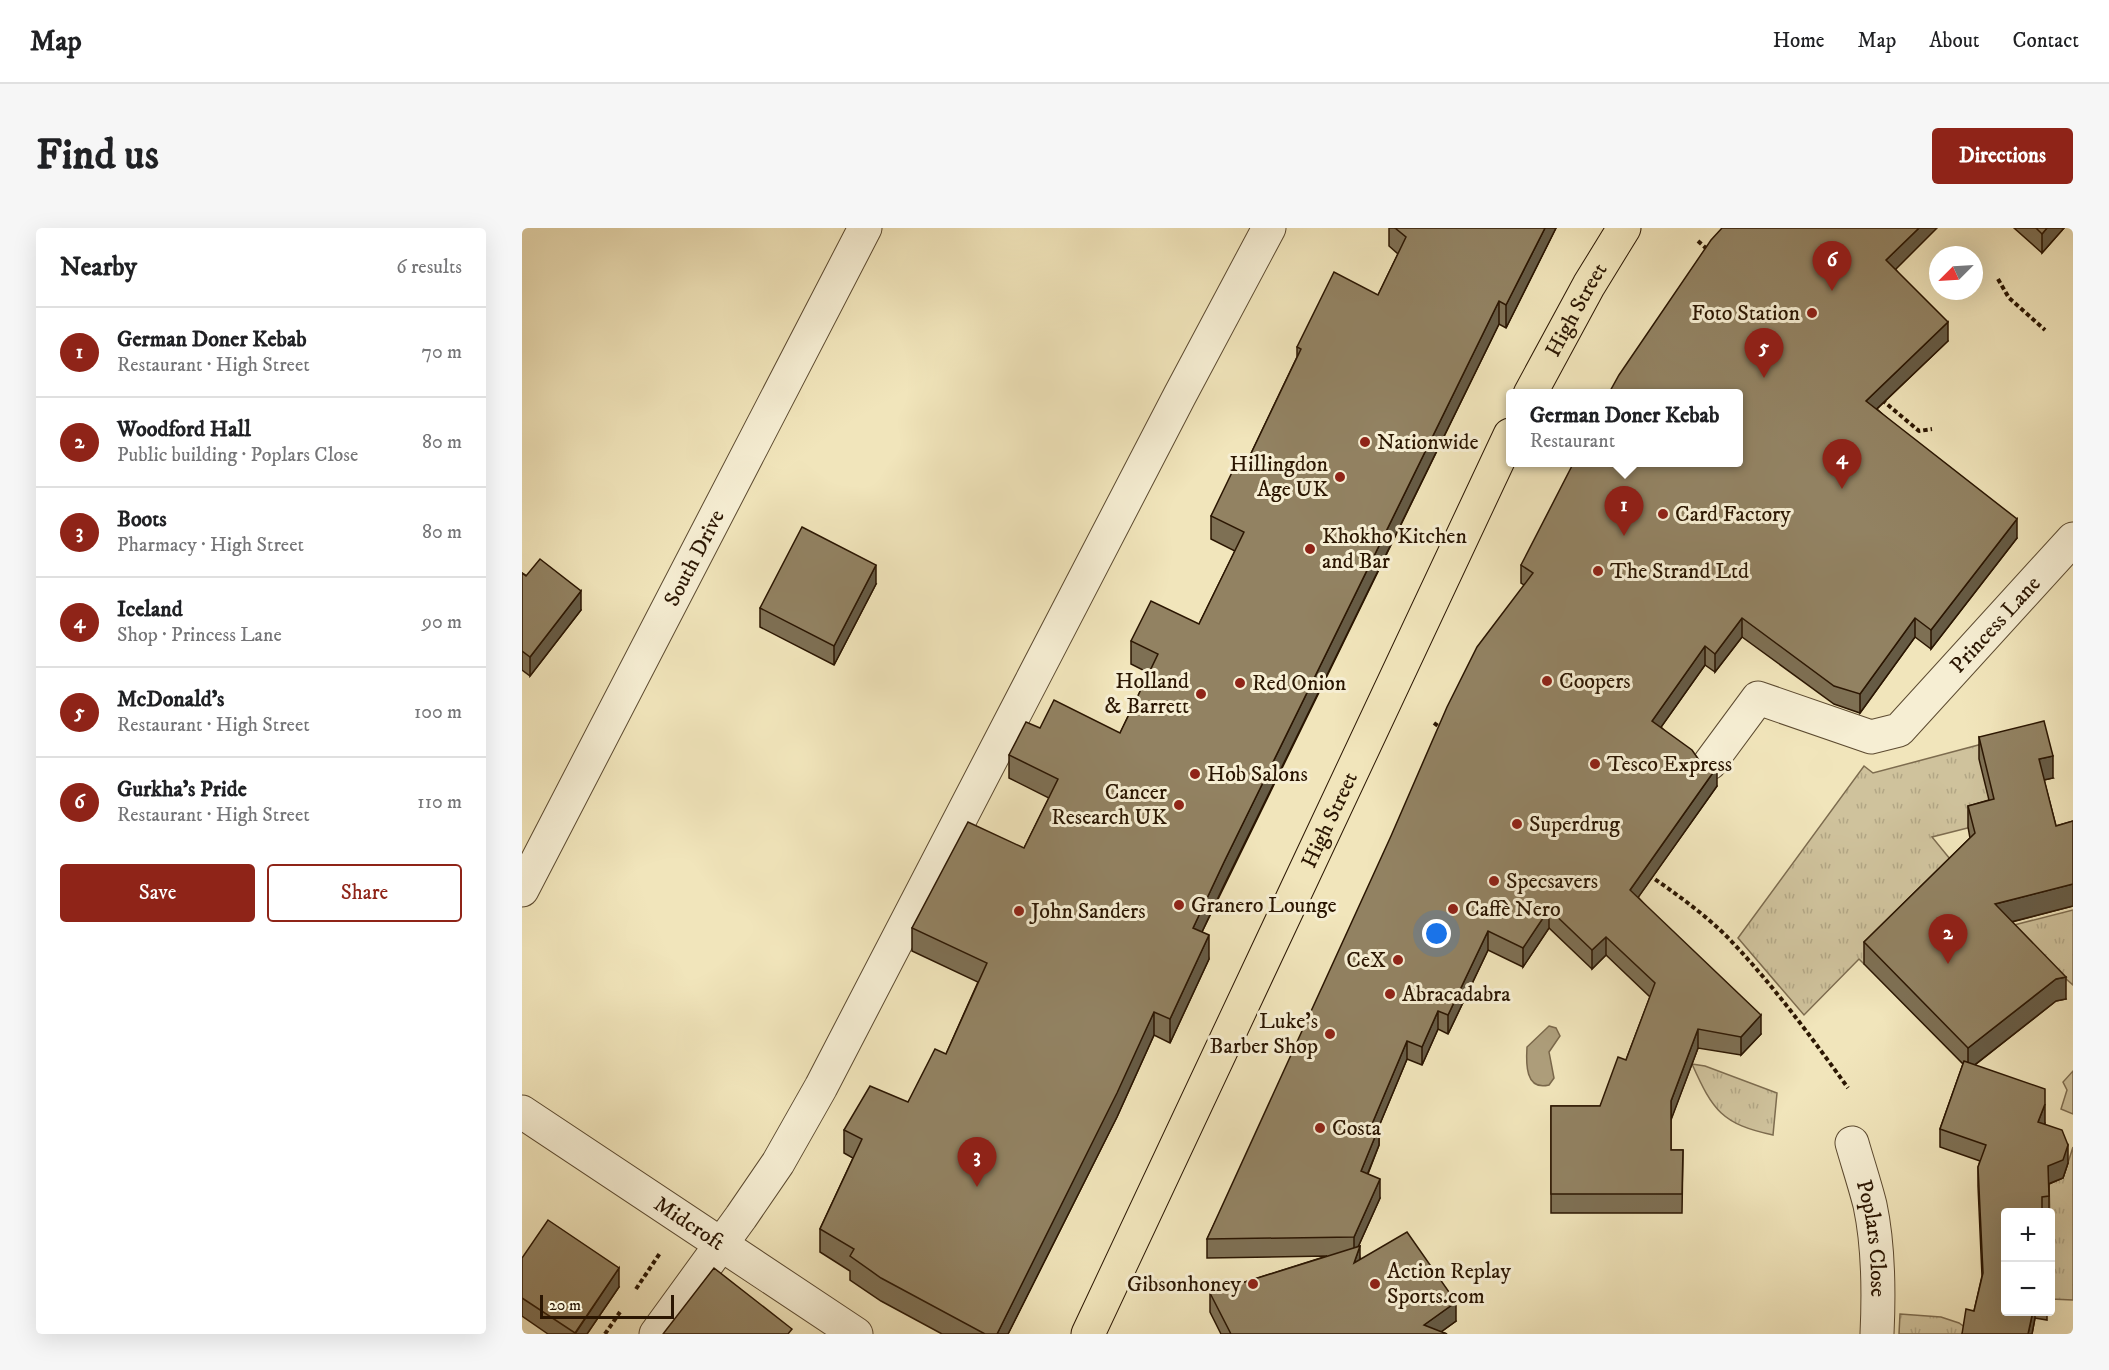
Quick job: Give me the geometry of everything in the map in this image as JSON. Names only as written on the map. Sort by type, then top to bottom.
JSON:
[{"type":"main road","name":"High Street","points":[[1532,389],[1588,285],[1624,228]]},
{"type":"main road","name":"High Street","points":[[1088,1334],[1506,444]]},
{"type":"street","name":"South Drive","points":[[522,890],[865,228]]},
{"type":"street","points":[[656,1334],[778,1163],[821,1087],[1269,228]]},
{"type":"street","name":"Princess Lane","points":[[1710,763],[1758,698],[1871,737],[1899,730],[2073,539]]},
{"type":"street","name":"Midcroft","points":[[522,1112],[856,1334]]},
{"type":"street","name":"Poplars Close","points":[[1852,1143],[1870,1205],[1874,1231],[1877,1334]]},
{"type":"path","points":[[1698,241],[1715,256]]},
{"type":"path","points":[[1998,279],[2009,298],[2045,330]]},
{"type":"path","points":[[1875,393],[1919,431],[1932,429]]},
{"type":"path","points":[[1434,723],[1444,730]]},
{"type":"path","points":[[1645,872],[1693,906],[1734,943],[1800,1020],[1848,1088]]},
{"type":"green space","points":[[2001,739],[2027,813],[1932,837],[1959,870],[1864,964],[1859,959],[1804,1015],[1738,938],[1864,766],[1873,773]]},
{"type":"green space","points":[[2073,910],[2073,985],[2006,927]]},
{"type":"green space","points":[[1692,1064],[1705,1066],[1777,1093],[1773,1135],[1742,1126],[1721,1113],[1706,1093]]},
{"type":"green space","points":[[2073,1071],[2073,1114],[2061,1109],[2067,1090],[2063,1082]]},
{"type":"green space","points":[[2073,1147],[2073,1300],[2055,1299],[2055,1208],[2050,1208],[2049,1184],[2063,1178]]},
{"type":"green space","points":[[1900,1314],[1941,1317],[1959,1323],[1966,1328],[1965,1334],[1899,1334]]},
{"type":"shaded area","points":[[1549,1026],[1556,1028],[1560,1036],[1549,1052],[1554,1078],[1549,1085],[1541,1086],[1531,1080],[1527,1068],[1527,1047]]},
{"type":"building","points":[[1395,228],[1545,228],[1506,305],[1499,301],[1224,862],[1193,928],[1209,935],[1170,1019],[1154,1012],[1117,1093],[997,1334],[985,1334],[881,1278],[850,1256],[854,1249],[820,1229],[862,1139],[844,1130],[870,1086],[908,1102],[935,1049],[946,1054],[987,963],[912,928],[968,822],[1024,848],[1058,779],[1009,755],[1026,722],[1040,728],[1054,700],[1120,733],[1158,654],[1131,641],[1151,601],[1199,624],[1244,532],[1211,516],[1237,462],[1245,466],[1301,349],[1297,347],[1334,272],[1378,295],[1406,237]]},
{"type":"building","points":[[1722,228],[1919,228],[1886,260],[1948,322],[1866,401],[2017,519],[1931,630],[1915,618],[1860,694],[1834,686],[1742,618],[1715,654],[1705,646],[1652,721],[1692,750],[1699,760],[1717,767],[1630,890],[1761,1015],[1741,1037],[1698,1029],[1671,1101],[1671,1150],[1683,1150],[1682,1194],[1551,1194],[1551,1106],[1600,1106],[1618,1057],[1626,1060],[1655,983],[1606,937],[1592,950],[1549,909],[1523,948],[1488,931],[1448,1015],[1438,1011],[1422,1047],[1407,1041],[1372,1124],[1379,1127],[1361,1171],[1380,1179],[1354,1237],[1207,1239],[1391,836],[1447,707],[1477,647],[1533,573],[1521,565],[1571,467],[1743,467],[1743,389],[1611,389],[1711,240]]},
{"type":"building","points":[[2036,228],[2047,228],[2042,234]]},
{"type":"building","points":[[802,527],[876,565],[834,646],[760,608]]},
{"type":"building","points":[[540,559],[581,591],[530,657],[522,651],[522,573],[526,576]]},
{"type":"building","points":[[2044,721],[2053,756],[2039,759],[2056,826],[2073,821],[2073,884],[1995,904],[2066,977],[2056,979],[1968,1048],[1864,942],[1975,833],[1968,806],[1994,799],[1979,737]]},
{"type":"building","points":[[1964,1061],[2045,1089],[2045,1104],[2038,1122],[2062,1130],[2068,1145],[2063,1160],[2048,1166],[2049,1196],[2042,1197],[2042,1208],[2001,1208],[2001,1316],[2032,1316],[2028,1334],[1962,1334],[1966,1309],[1974,1311],[1983,1273],[1978,1167],[1986,1145],[1940,1129]]},
{"type":"building","points":[[548,1220],[619,1268],[575,1333],[522,1298],[522,1258]]},
{"type":"building","points":[[1407,1232],[1456,1302],[1424,1325],[1447,1334],[1231,1334],[1210,1293],[1360,1246],[1354,1263]]},
{"type":"building","points":[[714,1268],[792,1329],[788,1334],[663,1334]]},
{"type":"place","name":"Gurkha's Pride","points":[[1832,291]]},
{"type":"place","name":"Foto Station","points":[[1812,313]]},
{"type":"place","name":"McDonald's","points":[[1764,378]]},
{"type":"place","name":"Nationwide","points":[[1365,442]]},
{"type":"place","name":"Hillingdon Age UK","points":[[1340,477]]},
{"type":"place","name":"Iceland","points":[[1842,489]]},
{"type":"place","name":"Card Factory","points":[[1663,514]]},
{"type":"place","name":"German Doner Kebab","points":[[1624,536]]},
{"type":"place","name":"Khokho Kitchen and Bar","points":[[1310,549]]},
{"type":"place","name":"The Strand Ltd","points":[[1598,571]]},
{"type":"place","name":"Coopers","points":[[1547,681]]},
{"type":"place","name":"Red Onion","points":[[1240,683]]},
{"type":"place","name":"Holland & Barrett","points":[[1201,694]]},
{"type":"place","name":"Tesco Express","points":[[1595,764]]},
{"type":"place","name":"Hob Salons","points":[[1195,774]]},
{"type":"place","name":"Cancer Research UK","points":[[1179,805]]},
{"type":"place","name":"Superdrug","points":[[1517,824]]},
{"type":"place","name":"Specsavers","points":[[1494,881]]},
{"type":"place","name":"Granero Lounge","points":[[1179,905]]},
{"type":"place","name":"Caffè Nero","points":[[1453,909]]},
{"type":"place","name":"John Sanders","points":[[1019,911]]},
{"type":"place","name":"CeX","points":[[1398,960]]},
{"type":"place","name":"Woodford Hall","points":[[1948,964]]},
{"type":"place","name":"Abracadabra","points":[[1390,994]]},
{"type":"place","name":"Luke's Barber Shop","points":[[1330,1034]]},
{"type":"place","name":"Costa","points":[[1320,1128]]},
{"type":"place","name":"Boots","points":[[977,1187]]},
{"type":"place","name":"Gibsonhoney","points":[[1253,1284]]},
{"type":"place","name":"Action Replay Sports.com","points":[[1375,1284]]}]
